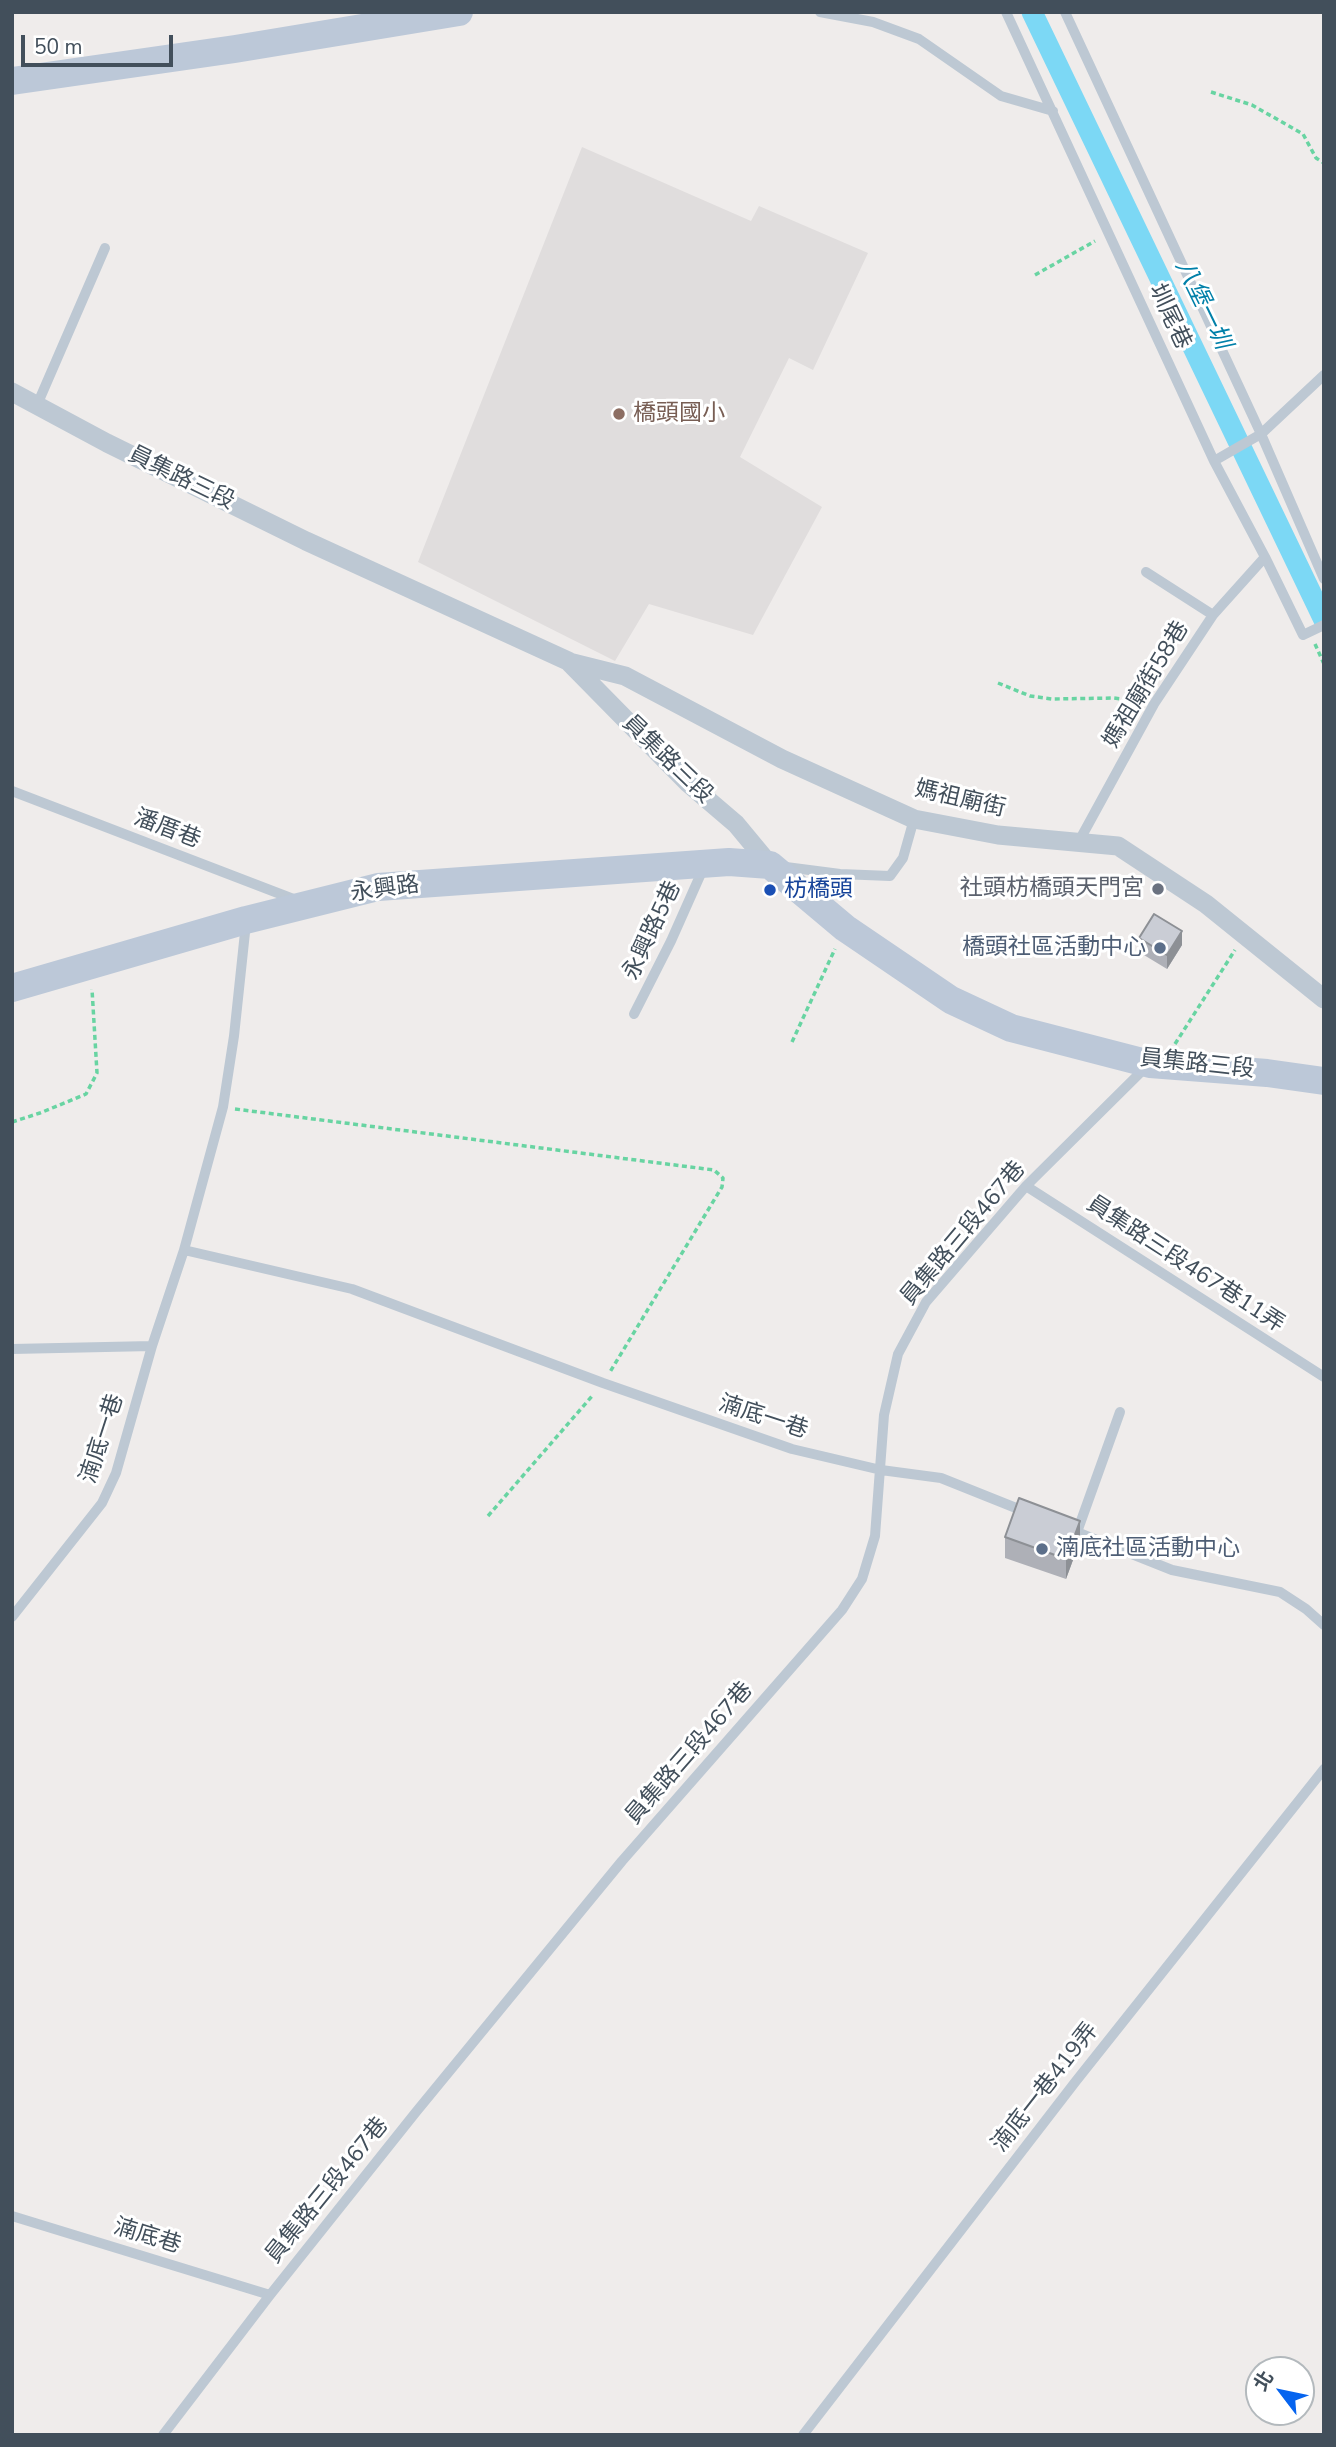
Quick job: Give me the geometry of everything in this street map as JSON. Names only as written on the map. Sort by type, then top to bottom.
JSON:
[{"type":"street","points":[[12,80],[235,49],[459,12]]},
{"type":"street","name":"員集路三段","points":[[12,392],[107,443],[306,541],[568,662],[688,783],[736,824],[770,865],[845,928],[951,1000],[1011,1028],[1150,1063],[1314,1083]]},
{"type":"street","name":"媽祖廟街","points":[[568,662],[625,676],[782,759],[914,819],[998,835],[1118,846],[1206,904],[1324,999]]},
{"type":"street","name":"永興路","points":[[12,988],[246,920],[378,887],[729,862],[770,865]]},
{"type":"lane","points":[[820,12],[873,22],[919,39],[1001,96],[1053,111]]},
{"type":"lane","name":"圳尾巷","points":[[1006,12],[1214,461],[1303,635]]},
{"type":"lane","name":"圳尾巷","points":[[1065,12],[1261,434],[1324,579]]},
{"type":"lane","points":[[37,405],[105,248]]},
{"type":"lane","points":[[1214,461],[1261,434],[1324,374]]},
{"type":"lane","name":"媽祖廟街58巷","points":[[1078,844],[1154,704],[1213,615],[1265,557]]},
{"type":"lane","points":[[1146,572],[1213,615]]},
{"type":"lane","points":[[1303,635],[1324,625]]},
{"type":"lane","name":"潘厝巷","points":[[12,791],[308,905]]},
{"type":"lane","points":[[770,865],[840,874],[890,876],[903,858],[914,819]]},
{"type":"lane","name":"永興路5巷","points":[[634,1014],[671,942],[705,864]]},
{"type":"lane","name":"湳底一巷","points":[[12,1617],[102,1503],[116,1473],[152,1346],[184,1250],[223,1107],[234,1036],[246,920]]},
{"type":"lane","name":"員集路三段467巷","points":[[163,2435],[416,2112],[622,1861],[842,1610],[862,1579],[875,1536],[884,1415],[898,1354],[926,1302],[1026,1186],[1150,1063]]},
{"type":"lane","name":"員集路三段467巷11弄","points":[[1026,1186],[1324,1377]]},
{"type":"lane","name":"湳底一巷","points":[[184,1250],[352,1289],[603,1383],[792,1449],[881,1470],[941,1478],[1040,1517]]},
{"type":"lane","points":[[12,1349],[152,1346]]},
{"type":"lane","points":[[1077,1532],[1120,1412]]},
{"type":"lane","points":[[1064,1527],[1172,1570],[1280,1591],[1324,1625]]},
{"type":"lane","name":"湳底一巷419弄","points":[[803,2435],[1068,2091],[1324,1769]]},
{"type":"lane","name":"湳底巷","points":[[12,2216],[270,2295]]},
{"type":"path","points":[[1211,92],[1252,105],[1303,134],[1316,158],[1324,163]]},
{"type":"path","points":[[1035,275],[1109,233]]},
{"type":"path","points":[[1303,635],[1316,645],[1324,664]]},
{"type":"path","points":[[998,683],[1030,696],[1052,699],[1114,698],[1154,704]]},
{"type":"path","points":[[793,1042],[845,928]]},
{"type":"path","points":[[1150,1063],[1170,1051],[1245,933]]},
{"type":"path","points":[[12,1122],[40,1114],[86,1094],[97,1073],[90,965]]},
{"type":"path","points":[[223,1107],[714,1170],[723,1178],[722,1187],[603,1383],[488,1516]]},
{"type":"shaded area","name":"橋頭國小","points":[[582,147],[751,221],[759,206],[868,253],[813,370],[789,358],[740,457],[822,507],[753,635],[649,604],[615,661],[418,562]]},
{"type":"building","points":[[1154,914],[1182,931],[1167,955],[1139,938]]},
{"type":"building","points":[[1019,1498],[1080,1521],[1066,1559],[1005,1537]]},
{"type":"waterway","name":"八堡一圳","points":[[1032,12],[1324,620]]},
{"type":"place","name":"橋頭國小","points":[[619,414]]},
{"type":"place","name":"社頭枋橋頭天門宮","points":[[1158,889]]},
{"type":"place","name":"枋橋頭","points":[[770,890]]},
{"type":"place","name":"橋頭社區活動中心","points":[[1160,948]]},
{"type":"place","name":"湳底社區活動中心","points":[[1042,1549]]}]
